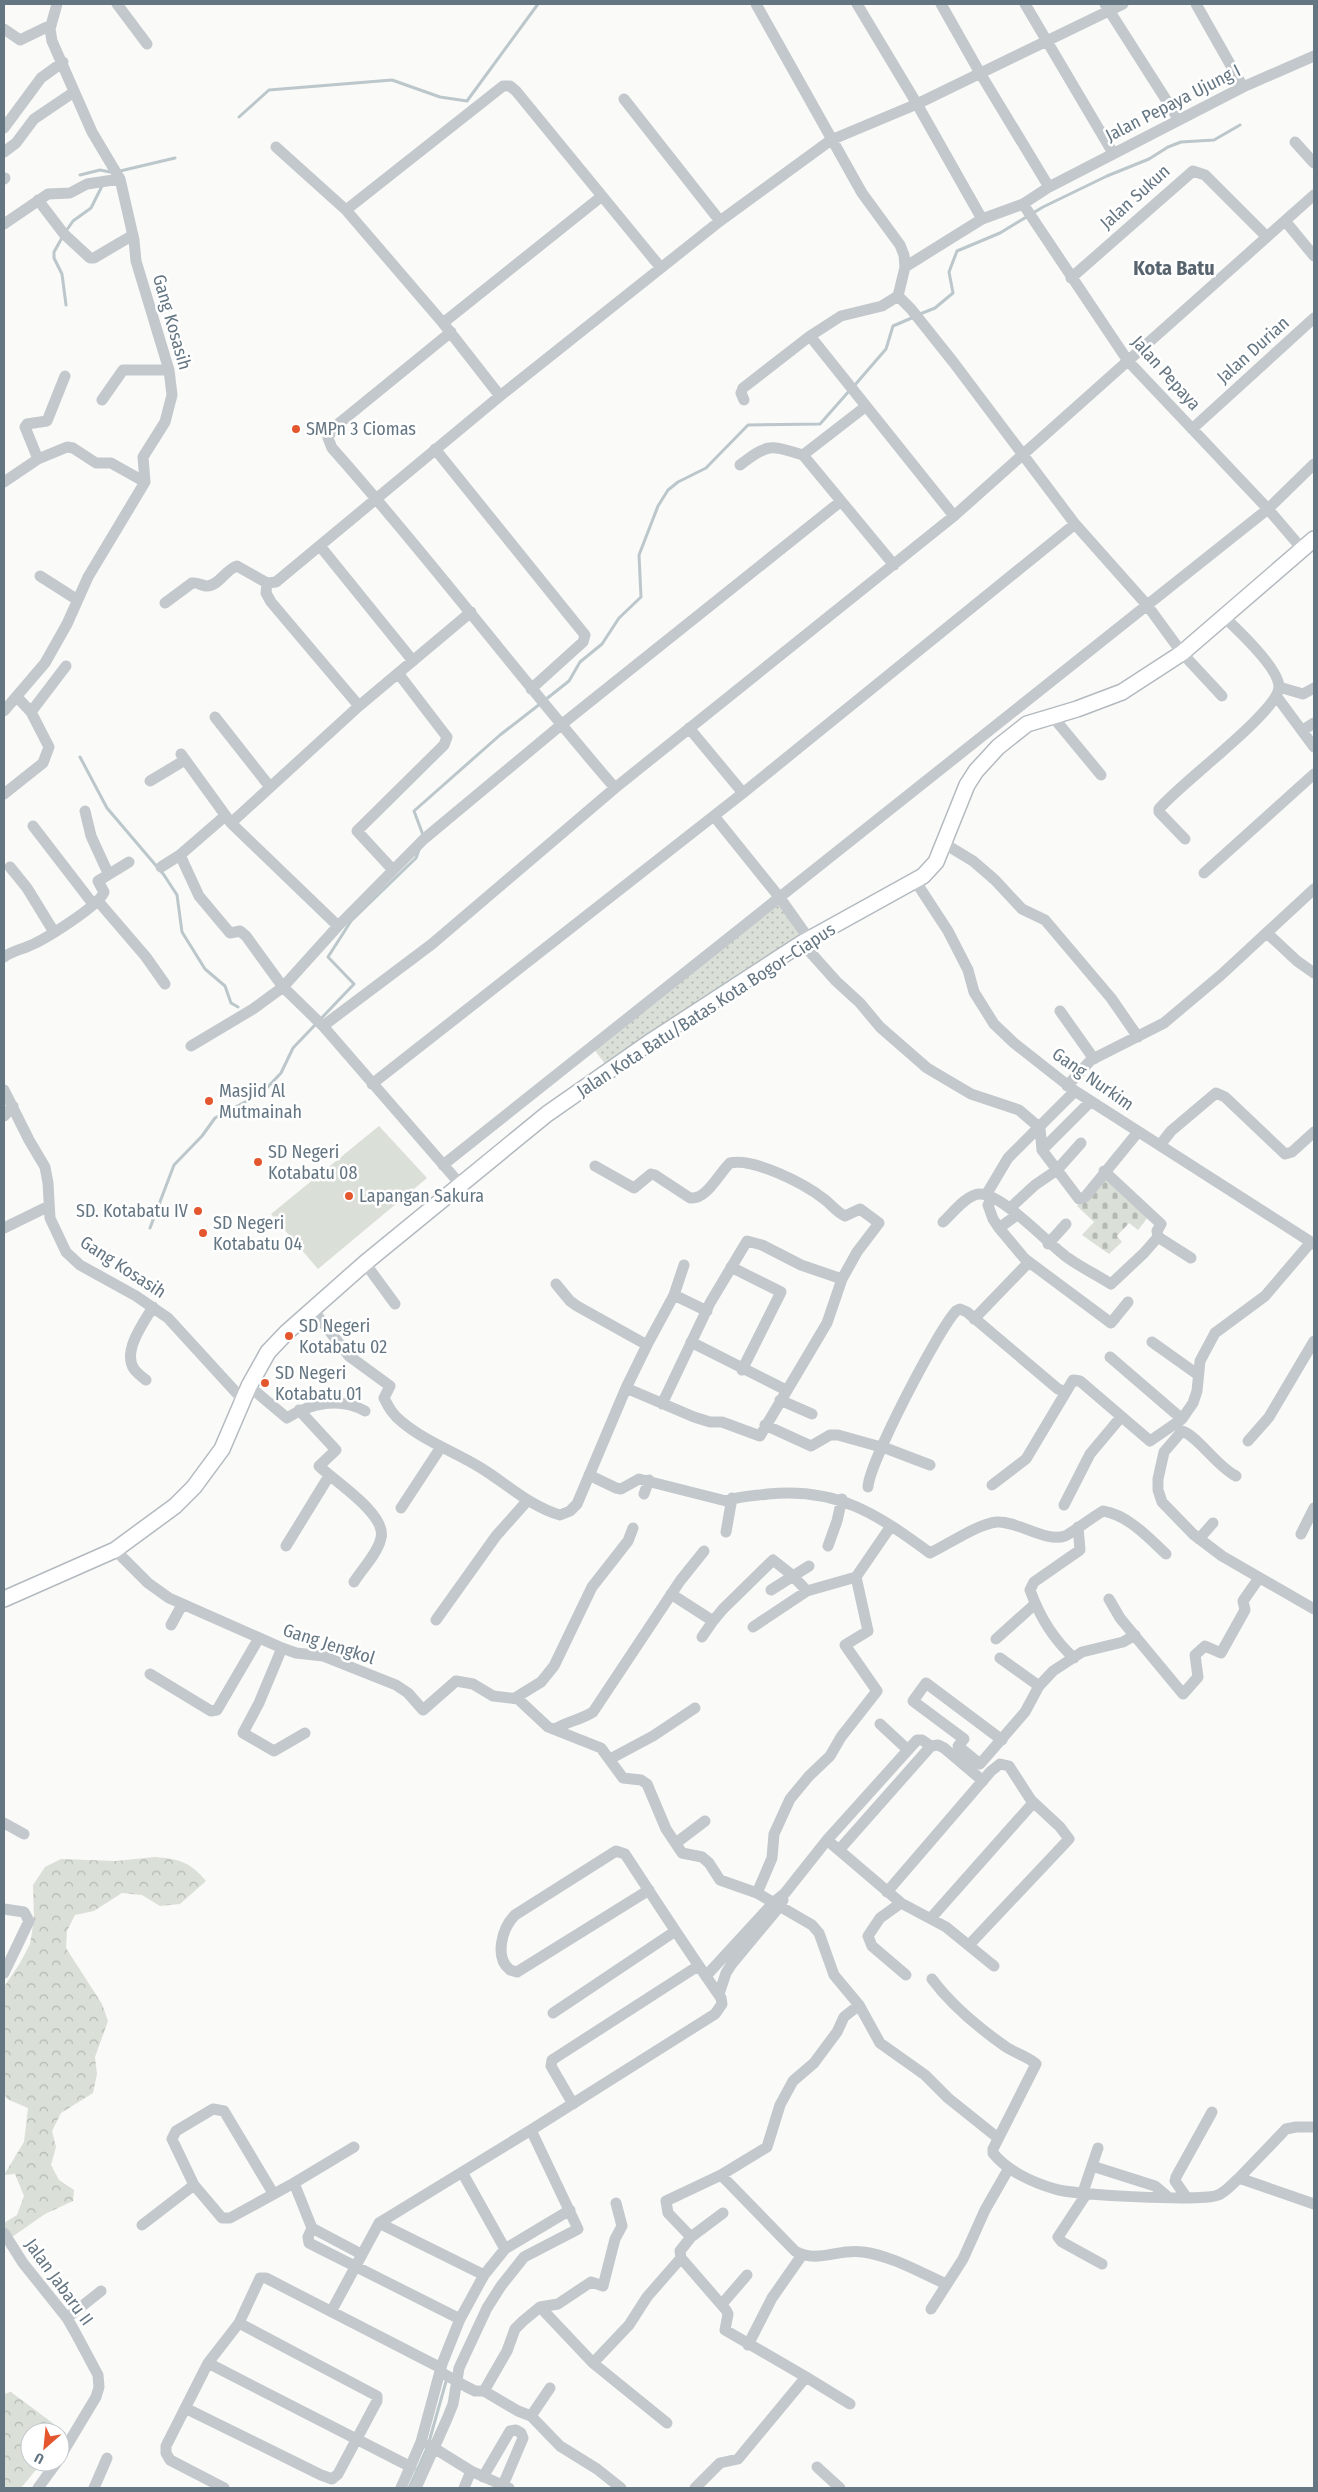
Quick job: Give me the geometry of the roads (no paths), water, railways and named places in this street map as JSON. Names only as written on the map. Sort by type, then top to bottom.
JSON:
[{"type":"main road","name":"Jalan Kota Batu/Batas Kota Bogor–Ciapus","points":[[4,1599],[115,1550],[175,1506],[194,1486],[222,1449],[246,1393],[268,1352],[366,1263],[547,1114],[653,1040],[806,941],[916,882],[932,867],[944,844],[955,809],[967,785],[988,756],[1027,724],[1053,717],[1122,692],[1182,653],[1314,539]]},
{"type":"street","name":"Gang Kosasih","points":[[56,4],[51,25],[52,41],[63,62],[92,132],[118,180],[133,235],[138,268],[169,370],[172,395],[161,429],[148,446],[143,457],[145,482]]},
{"type":"street","points":[[117,4],[147,44]]},
{"type":"street","points":[[744,400],[743,388],[810,336],[841,316],[882,306],[898,296],[906,267],[900,245],[862,193],[756,4]]},
{"type":"street","points":[[857,4],[917,104],[982,219]]},
{"type":"street","points":[[941,4],[1049,187]]},
{"type":"street","points":[[1025,4],[1045,41],[1113,153]]},
{"type":"street","points":[[165,603],[192,583],[207,586],[215,583],[230,569],[237,566],[267,583],[276,582],[500,396],[720,221],[831,140],[917,104],[1045,41],[1107,7],[1123,4]]},
{"type":"street","points":[[1196,4],[1243,87]]},
{"type":"street","points":[[1107,7],[1179,120]]},
{"type":"street","points":[[4,30],[20,40],[51,25]]},
{"type":"street","name":"Jalan Pepaya Ujung I","points":[[906,267],[982,219],[1024,207],[1049,187],[1113,153],[1243,87],[1314,56]]},
{"type":"street","points":[[4,128],[37,82],[63,62]]},
{"type":"street","points":[[346,210],[505,86],[516,90],[661,268]]},
{"type":"street","points":[[4,152],[16,143],[34,119],[74,92]]},
{"type":"street","points":[[624,99],[720,221]]},
{"type":"street","points":[[1295,142],[1314,163]]},
{"type":"street","points":[[276,147],[346,210],[447,328],[500,396]]},
{"type":"street","name":"Jalan Sukun","points":[[1071,278],[1193,171],[1205,175],[1267,237]]},
{"type":"street","points":[[4,224],[48,194],[70,193],[87,184],[118,180]]},
{"type":"street","points":[[323,1025],[432,944],[614,788],[954,516],[1024,456],[1314,195]]},
{"type":"street","points":[[602,196],[447,328],[332,429],[329,435],[332,448],[471,612],[534,694],[614,788]]},
{"type":"street","points":[[38,200],[64,234],[90,258],[94,258],[133,235]]},
{"type":"street","name":"Jalan Pepaya","points":[[1024,207],[1128,361],[1268,509],[1303,550]]},
{"type":"street","points":[[1286,222],[1314,256]]},
{"type":"street","points":[[898,296],[922,323],[1075,524],[1148,605],[1182,653],[1222,696]]},
{"type":"street","name":"Jalan Durian","points":[[1192,429],[1314,318]]},
{"type":"street","points":[[810,336],[954,516]]},
{"type":"street","points":[[102,400],[124,370],[169,370]]},
{"type":"street","points":[[38,459],[25,427],[27,424],[47,421],[65,376]]},
{"type":"street","points":[[803,455],[865,407]]},
{"type":"street","points":[[4,482],[38,459],[67,447],[73,448],[96,463],[111,463],[145,482],[76,599],[67,624],[45,663],[4,711]]},
{"type":"street","points":[[740,465],[766,447],[775,447],[803,455],[894,565]]},
{"type":"street","points":[[435,449],[585,635],[583,642],[534,694]]},
{"type":"street","points":[[443,1165],[1268,509],[1314,464]]},
{"type":"street","points":[[191,1046],[253,1010],[284,987],[338,926],[424,839],[561,725],[840,502]]},
{"type":"street","points":[[372,1084],[743,794],[1075,524]]},
{"type":"street","points":[[320,546],[413,661]]},
{"type":"street","points":[[40,576],[76,599]]},
{"type":"street","points":[[267,583],[266,593],[271,602],[359,706]]},
{"type":"street","points":[[162,867],[270,787],[359,706],[471,612]]},
{"type":"street","points":[[1223,616],[1259,652],[1277,679],[1278,692],[1314,747]]},
{"type":"street","points":[[31,712],[66,666]]},
{"type":"street","points":[[393,870],[357,831],[444,745],[447,737],[398,673]]},
{"type":"street","points":[[1278,692],[1303,694],[1314,688]]},
{"type":"street","points":[[1185,839],[1159,812],[1159,809],[1249,726],[1278,692]]},
{"type":"street","points":[[4,794],[46,759],[49,747],[31,712],[17,697]]},
{"type":"street","points":[[215,717],[270,787]]},
{"type":"street","points":[[1053,717],[1100,775]]},
{"type":"street","points":[[1302,730],[1314,723]]},
{"type":"street","points":[[690,728],[743,794]]},
{"type":"street","points":[[150,781],[183,757],[228,819],[338,926]]},
{"type":"street","points":[[1204,873],[1314,774]]},
{"type":"street","points":[[85,811],[91,836],[108,873]]},
{"type":"street","points":[[714,816],[780,898],[806,941],[836,981],[860,1003],[880,1027],[927,1068],[971,1094],[1020,1110],[1040,1128],[1042,1150],[1076,1196],[1082,1199],[1138,1132]]},
{"type":"street","points":[[33,826],[95,903],[146,957],[165,984]]},
{"type":"street","points":[[944,844],[973,861],[995,880],[1022,909],[1044,920],[1106,992],[1138,1037]]},
{"type":"street","points":[[180,855],[204,905],[230,933],[240,932],[246,936],[284,987],[323,1025],[460,1184]]},
{"type":"street","points":[[4,957],[30,946],[54,932],[95,903],[104,892],[98,881],[108,873],[129,862]]},
{"type":"street","points":[[10,867],[27,888],[54,932]]},
{"type":"street","name":"Gang Nurkim","points":[[916,882],[948,931],[968,970],[974,992],[994,1024],[1014,1043],[1071,1089],[1313,1243]]},
{"type":"street","points":[[1128,1302],[1111,1323],[1029,1262],[1000,1228],[989,1210],[989,1196],[1008,1158],[1040,1128],[1071,1089],[1088,1062],[1164,1023],[1268,933],[1314,888]]},
{"type":"street","points":[[1268,933],[1297,961],[1314,973]]},
{"type":"street","points":[[1060,1012],[1094,1059]]},
{"type":"street","name":"Gang Kosasih","points":[[4,1090],[45,1167],[49,1206],[54,1230],[60,1243],[73,1260],[153,1307],[168,1318],[246,1393],[287,1418],[298,1410]]},
{"type":"street","points":[[1160,1145],[1171,1131],[1216,1093],[1225,1097],[1285,1154],[1292,1152],[1314,1132]]},
{"type":"street","points":[[1042,1150],[1091,1102]]},
{"type":"street","points":[[4,1116],[13,1106]]},
{"type":"street","points":[[1000,1228],[1035,1184],[1057,1170],[1081,1143]]},
{"type":"street","points":[[595,1166],[634,1188],[651,1174],[655,1175],[690,1198],[695,1198],[702,1194],[730,1163],[743,1163],[782,1176],[813,1191],[845,1216],[857,1210],[863,1210],[877,1220],[879,1225],[861,1245],[842,1279],[827,1323],[758,1436],[731,1425],[706,1421],[626,1388]]},
{"type":"street","points":[[1104,1171],[1160,1222],[1156,1234],[1191,1258]]},
{"type":"street","points":[[943,1222],[975,1195],[989,1196],[1014,1211],[1048,1244],[1070,1260],[1111,1284],[1144,1254],[1158,1236]]},
{"type":"street","points":[[4,1228],[49,1206]]},
{"type":"street","points":[[1048,1244],[1066,1224]]},
{"type":"street","points":[[662,1404],[707,1311],[745,1244],[752,1241],[800,1266],[842,1279]]},
{"type":"street","points":[[1150,1441],[1182,1419],[1197,1391],[1197,1374],[1202,1355],[1218,1330],[1265,1296],[1313,1243]]},
{"type":"street","points":[[974,1319],[1029,1262]]},
{"type":"street","points":[[366,1263],[395,1304]]},
{"type":"street","points":[[313,1310],[349,1356],[390,1386],[384,1398],[392,1413],[418,1434],[480,1468],[528,1500],[560,1515],[570,1511],[576,1504],[646,1345],[674,1296],[684,1264]]},
{"type":"street","points":[[731,1267],[781,1292],[742,1370]]},
{"type":"street","points":[[556,1284],[570,1301],[577,1306],[646,1345]]},
{"type":"street","points":[[674,1296],[707,1311]]},
{"type":"street","points":[[146,1380],[134,1370],[131,1362],[131,1352],[135,1340],[153,1307]]},
{"type":"street","points":[[868,1487],[868,1479],[881,1448],[932,1346],[953,1314],[960,1309],[1058,1389],[1066,1392]]},
{"type":"street","points":[[1248,1441],[1269,1417],[1314,1341]]},
{"type":"street","points":[[691,1342],[742,1370],[786,1390]]},
{"type":"street","points":[[1152,1342],[1197,1374]]},
{"type":"street","points":[[1110,1357],[1182,1419]]},
{"type":"street","points":[[992,1485],[1026,1459],[1074,1380],[1080,1380],[1164,1452]]},
{"type":"street","points":[[780,1400],[812,1414]]},
{"type":"street","points":[[354,1582],[379,1544],[380,1528],[373,1516],[358,1500],[328,1476],[319,1466],[336,1450],[298,1410],[328,1402],[349,1404],[365,1410]]},
{"type":"street","points":[[1064,1504],[1090,1454],[1121,1416]]},
{"type":"street","points":[[765,1425],[811,1446],[830,1435],[838,1435],[930,1465]]},
{"type":"street","points":[[1236,1476],[1216,1462],[1186,1432],[1182,1431],[1164,1452],[1158,1479],[1158,1490],[1162,1502],[1199,1539],[1238,1567],[1314,1609]]},
{"type":"street","points":[[401,1508],[440,1447]]},
{"type":"street","points":[[589,1475],[621,1489],[640,1479],[649,1480],[705,1497],[726,1501],[732,1498],[775,1493],[808,1493],[842,1500],[891,1526],[930,1553],[985,1525],[996,1522],[1020,1526],[1054,1537],[1067,1535],[1103,1511],[1113,1512],[1144,1533],[1166,1554]]},
{"type":"street","points":[[286,1546],[328,1476]]},
{"type":"street","points":[[644,1494],[649,1480]]},
{"type":"street","points":[[726,1532],[732,1498]]},
{"type":"street","points":[[436,1620],[496,1536],[528,1500]]},
{"type":"street","points":[[828,1546],[842,1500]]},
{"type":"street","points":[[1301,1534],[1314,1508]]},
{"type":"street","points":[[1199,1539],[1213,1523]]},
{"type":"street","points":[[753,1627],[807,1591],[856,1577],[891,1526]]},
{"type":"street","points":[[1074,1658],[1060,1644],[1035,1604],[1030,1590],[1031,1586],[1080,1550],[1078,1527]]},
{"type":"street","points":[[633,1528],[628,1541],[592,1587],[554,1666],[541,1682],[515,1698],[522,1702],[548,1727],[601,1748],[623,1778],[641,1780],[647,1784],[666,1829],[682,1853],[706,1860],[720,1880],[756,1893],[816,1929],[834,1975],[860,2005],[880,2043],[926,2075],[948,2098],[998,2138]]},
{"type":"street","name":"Gang Jengkol","points":[[115,1550],[148,1583],[182,1605],[282,1648],[296,1653],[323,1656],[396,1685],[408,1693],[423,1710],[456,1681],[473,1684],[492,1696],[515,1698]]},
{"type":"street","points":[[555,1729],[569,1720],[582,1719],[593,1712],[671,1594],[704,1551]]},
{"type":"street","points":[[702,1637],[723,1609],[773,1560],[792,1575],[807,1591]]},
{"type":"street","points":[[771,1590],[809,1566]]},
{"type":"street","points":[[756,1893],[772,1858],[774,1834],[790,1799],[830,1756],[841,1737],[877,1691],[846,1645],[868,1631],[856,1577]]},
{"type":"street","points":[[1109,1600],[1183,1694],[1198,1677],[1195,1655],[1205,1646],[1221,1653],[1245,1610],[1243,1601],[1259,1578]]},
{"type":"street","points":[[671,1594],[713,1622]]},
{"type":"street","points":[[996,1639],[1035,1604]]},
{"type":"street","points":[[170,1625],[182,1605]]},
{"type":"street","points":[[1002,1740],[926,1683],[912,1701],[964,1739],[958,1746],[980,1764],[1002,1740],[1025,1712],[1039,1686],[1053,1671],[1082,1652],[1123,1642],[1135,1635]]},
{"type":"street","points":[[150,1674],[211,1710],[216,1710],[259,1638]]},
{"type":"street","points":[[282,1648],[260,1703],[242,1733],[274,1751],[306,1733]]},
{"type":"street","points":[[1000,1658],[1039,1686]]},
{"type":"street","points":[[610,1759],[653,1736],[695,1708]]},
{"type":"street","points":[[880,1724],[908,1750]]},
{"type":"street","points":[[718,1994],[731,1965],[785,1893],[827,1840],[919,1739],[931,1746],[938,1745],[944,1748],[983,1781]]},
{"type":"street","points":[[839,1850],[931,1746]]},
{"type":"street","points":[[887,1892],[983,1781],[1000,1764],[1006,1765],[1013,1771],[1033,1803],[1060,1827],[1069,1838],[969,1945]]},
{"type":"street","points":[[931,1918],[1033,1803]]},
{"type":"street","points":[[676,1843],[705,1821]]},
{"type":"street","points":[[4,1823],[24,1834]]},
{"type":"street","points":[[827,1840],[901,1903],[931,1918],[969,1945],[994,1966]]},
{"type":"street","points":[[332,2310],[379,2223],[716,2014],[722,2004],[718,1994],[674,1932],[649,1890],[625,1854],[616,1851],[515,1914],[504,1934],[502,1952],[504,1964],[514,1972],[521,1971],[649,1890]]},
{"type":"street","points":[[901,1903],[880,1918],[868,1936],[872,1946],[906,1975]]},
{"type":"street","points":[[706,1976],[777,1904]]},
{"type":"street","points":[[4,1909],[24,1912],[29,1921],[4,1973]]},
{"type":"street","points":[[553,2013],[674,1932]]},
{"type":"street","points":[[573,2104],[551,2066],[554,2058],[698,1966]]},
{"type":"street","points":[[932,1979],[944,1994],[982,2028],[1006,2047],[1036,2064],[998,2138],[993,2153],[1009,2168],[1057,2190],[1187,2198],[1217,2196],[1238,2178],[1286,2129],[1296,2126],[1314,2127]]},
{"type":"street","points":[[692,2237],[668,2213],[666,2201],[721,2175],[767,2147],[780,2105],[793,2080],[814,2063],[837,2032],[844,2016],[860,2005]]},
{"type":"street","points":[[273,2193],[228,2114],[219,2109],[213,2109],[172,2135],[172,2139],[194,2185],[218,2216],[226,2219],[294,2183],[354,2147]]},
{"type":"street","points":[[1187,2198],[1175,2181],[1176,2177],[1212,2112]]},
{"type":"street","points":[[401,2488],[411,2466],[428,2445],[453,2404],[456,2374],[487,2308],[501,2286],[524,2257],[578,2229],[531,2130]]},
{"type":"street","points":[[1098,2148],[1085,2193],[1058,2237],[1062,2242],[1102,2264]]},
{"type":"street","points":[[1092,2166],[1155,2186],[1168,2197]]},
{"type":"street","points":[[931,2309],[963,2259],[985,2210],[1009,2168]]},
{"type":"street","points":[[462,2172],[510,2246],[524,2257]]},
{"type":"street","points":[[721,2175],[795,2251],[802,2255],[813,2258],[851,2250],[864,2252],[896,2262],[946,2284]]},
{"type":"street","points":[[1238,2178],[1314,2204]]},
{"type":"street","points":[[294,2183],[312,2228],[361,2254]]},
{"type":"street","points":[[142,2225],[194,2185]]},
{"type":"street","points":[[484,2391],[507,2351],[515,2329],[540,2308],[558,2304],[591,2282],[603,2286],[615,2239],[622,2226],[616,2203]]},
{"type":"street","points":[[416,2488],[428,2445],[441,2372],[460,2319],[484,2276],[510,2246],[570,2210]]},
{"type":"street","points":[[723,2213],[692,2237],[680,2251],[681,2258],[722,2304],[728,2314],[725,2330],[850,2404]]},
{"type":"street","points":[[379,2223],[484,2276]]},
{"type":"street","points":[[312,2228],[308,2237],[309,2242],[460,2319]]},
{"type":"street","name":"Jalan Jabaru II","points":[[4,2233],[23,2263],[67,2318],[96,2368],[99,2380],[96,2397],[70,2440]]},
{"type":"street","points":[[748,2345],[772,2298],[802,2255]]},
{"type":"street","points":[[593,2363],[629,2325],[647,2297],[681,2258]]},
{"type":"street","points":[[722,2304],[748,2275]]},
{"type":"street","points":[[224,2488],[170,2460],[166,2454],[166,2446],[208,2363],[239,2322],[260,2278],[266,2278],[332,2310],[467,2387],[475,2391],[484,2391],[518,2411],[531,2416],[560,2446],[597,2469],[621,2488]]},
{"type":"street","points":[[67,2318],[101,2291]]},
{"type":"street","points":[[540,2308],[593,2363],[667,2422]]},
{"type":"street","points":[[185,2408],[332,2479],[338,2474],[377,2401],[377,2396],[239,2322]]},
{"type":"street","points":[[208,2363],[411,2466]]},
{"type":"street","points":[[695,2488],[720,2463],[738,2459],[806,2377]]},
{"type":"street","points":[[531,2416],[550,2388]]},
{"type":"street","points":[[428,2445],[471,2471],[483,2477],[506,2486],[524,2438],[521,2433],[516,2430],[510,2431],[483,2477]]},
{"type":"street","points":[[94,2488],[107,2458]]},
{"type":"street","points":[[817,2467],[840,2488]]},
{"type":"street","points":[[464,2488],[471,2471]]},
{"type":"street","points":[[38,2488],[50,2472]]},
{"type":"waterway","points":[[239,117],[269,90],[392,80],[440,97],[467,101],[538,4]]},
{"type":"waterway","points":[[920,314],[935,308],[953,293],[949,272],[957,251],[1000,233],[1043,207],[1107,176],[1149,159],[1168,147],[1181,142],[1214,140],[1240,125]]},
{"type":"waterway","points":[[120,171],[175,158]]},
{"type":"waterway","points":[[80,175],[100,170],[110,172]]},
{"type":"waterway","points":[[66,231],[73,221],[91,208],[103,184]]},
{"type":"waterway","points":[[63,236],[54,252],[54,258],[62,274],[66,305]]},
{"type":"waterway","points":[[854,386],[886,349],[893,326],[914,317]]},
{"type":"waterway","points":[[545,700],[569,681],[580,662],[602,644],[619,618],[641,597],[639,555],[658,506],[668,490],[678,482],[706,468],[748,425],[820,424],[850,390]]},
{"type":"waterway","points":[[423,835],[414,811],[500,735],[540,704]]},
{"type":"waterway","points":[[80,757],[107,808],[164,875],[177,895],[182,932],[205,969],[225,986],[231,1003],[238,1007]]},
{"type":"waterway","points":[[150,1228],[174,1165],[202,1136],[215,1118],[262,1093],[281,1073],[293,1048],[354,984],[328,957],[351,921],[416,858],[419,850]]},
{"type":"waterway","points":[[429,2442],[447,2378]]},
{"type":"waterway","points":[[409,2488],[427,2448]]},
{"type":"place","name":"SMPn 3 Ciomas","points":[[296,429]]},
{"type":"place","name":"Masjid Al Mutmainah","points":[[209,1101]]},
{"type":"place","name":"SD Negeri Kotabatu 08","points":[[258,1162]]},
{"type":"place","name":"Lapangan Sakura","points":[[349,1196]]},
{"type":"place","name":"SD. Kotabatu IV","points":[[198,1211]]},
{"type":"place","name":"SD Negeri Kotabatu 04","points":[[203,1233]]},
{"type":"place","name":"SD Negeri Kotabatu 02","points":[[289,1336]]},
{"type":"place","name":"SD Negeri Kotabatu 01","points":[[265,1383]]},
{"type":"district","name":"Kota Batu","points":[[1174,268]]}]
